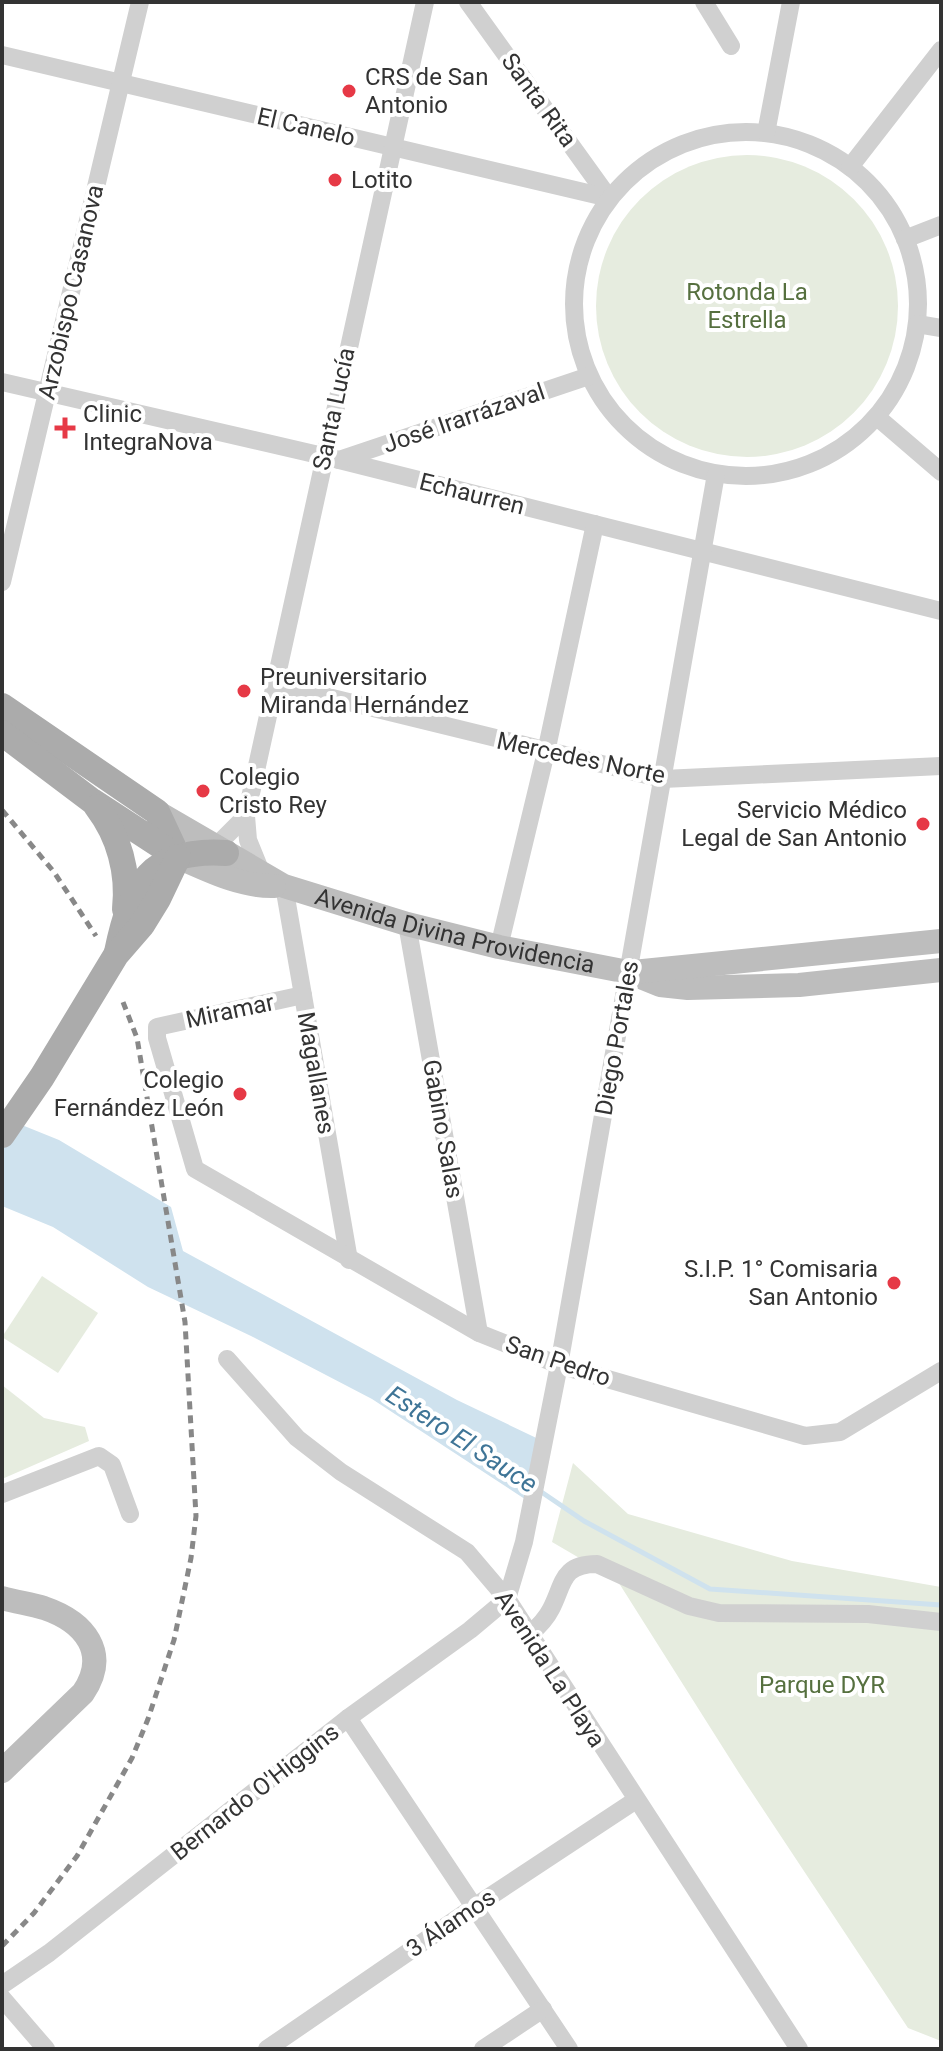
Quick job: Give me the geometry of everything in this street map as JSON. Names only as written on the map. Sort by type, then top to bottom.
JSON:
[{"type":"main road","name":"Avenida Divina Providencia","points":[[2,706],[157,812]]},
{"type":"main road","name":"Avenida Divina Providencia","points":[[2,733],[92,801],[178,857]]},
{"type":"main road","points":[[92,801],[110,826],[121,855],[126,888],[116,955]]},
{"type":"main road","points":[[157,812],[178,857]]},
{"type":"main road","points":[[123,920],[151,871],[178,857],[221,850]]},
{"type":"main road","points":[[2,1135],[42,1077],[116,955],[142,925],[178,857]]},
{"type":"street","name":"Arzobispo Casanova","points":[[2,582],[140,2]]},
{"type":"street","name":"Santa Lucía","points":[[261,872],[248,840],[246,816],[331,458],[391,147],[425,2]]},
{"type":"street","name":"Santa Rita","points":[[468,2],[609,198]]},
{"type":"street","points":[[704,2],[731,46]]},
{"type":"street","points":[[766,133],[791,2]]},
{"type":"street","points":[[850,167],[941,50]]},
{"type":"street","name":"El Canelo","points":[[2,55],[609,198]]},
{"type":"street","points":[[766,133],[817,148],[850,167],[877,192],[905,239],[917,281],[917,324],[904,374],[877,417],[844,447],[804,467],[770,475],[716,474],[681,464],[633,435],[608,408],[589,376],[577,341],[574,287],[589,232],[609,198],[638,170],[672,148],[718,134],[766,133]]},
{"type":"street","points":[[905,239],[941,225]]},
{"type":"street","points":[[917,324],[941,328]]},
{"type":"street","name":"José Irarrázaval","points":[[331,458],[589,376]]},
{"type":"street","name":"Echaurren","points":[[2,382],[331,458],[941,611]]},
{"type":"street","points":[[877,417],[941,472]]},
{"type":"street","name":"Diego Portales","points":[[507,1599],[524,1542],[554,1392],[716,474]]},
{"type":"street","points":[[499,947],[546,752],[595,524]]},
{"type":"street","name":"Mercedes Norte","points":[[275,684],[663,779],[941,766]]},
{"type":"street","name":"Avenida Divina Providencia","points":[[157,812],[284,886],[407,924],[499,947],[628,972],[660,985],[688,988],[799,985],[941,970]]},
{"type":"street","points":[[221,850],[246,816]]},
{"type":"street","name":"Avenida Divina Providencia","points":[[178,857],[223,876],[262,886],[284,886]]},
{"type":"street","name":"Magallanes","points":[[284,886],[349,1260]]},
{"type":"street","name":"Gabino Salas","points":[[407,924],[479,1333]]},
{"type":"street","name":"Avenida Divina Providencia","points":[[628,972],[941,941]]},
{"type":"street","name":"Miramar","points":[[195,1169],[157,1038],[157,1027],[303,995]]},
{"type":"street","name":"San Pedro","points":[[195,1169],[479,1333],[559,1365],[793,1433],[816,1436],[840,1432],[941,1371]]},
{"type":"street","name":"Avenida La Playa","points":[[227,1359],[297,1438],[341,1472],[467,1552],[507,1599],[799,2049]]},
{"type":"street","points":[[2,1494],[99,1456],[112,1465],[130,1514]]},
{"type":"street","points":[[530,1634],[548,1614],[563,1579],[577,1567],[590,1564],[597,1564],[689,1606],[719,1613],[868,1614],[941,1622]]},
{"type":"street","points":[[2,1598],[44,1608],[67,1618],[84,1633],[94,1653],[91,1678],[83,1693],[2,1771]]},
{"type":"street","name":"Bernardo O'Higgins","points":[[2,1985],[49,1953],[348,1718],[470,1630],[507,1599]]},
{"type":"street","points":[[348,1718],[569,2049]]},
{"type":"street","name":"3 Álamos","points":[[267,2049],[636,1800]]},
{"type":"street","points":[[2,1998],[46,2049]]},
{"type":"street","points":[[483,2049],[543,2009]]},
{"type":"green space","name":"Rotonda La Estrella","points":[[732,155],[762,155],[805,166],[831,180],[864,210],[892,262],[898,321],[887,364],[873,390],[854,413],[831,432],[805,446],[762,457],[732,457],[689,446],[663,432],[630,402],[602,350],[596,321],[596,291],[607,248],[621,222],[651,189],[703,161]]},
{"type":"green space","points":[[42,1276],[98,1313],[58,1373],[2,1337]]},
{"type":"green space","points":[[2,1385],[44,1418],[85,1427],[89,1441],[2,1479]]},
{"type":"green space","name":"Parque DYR","points":[[573,1463],[628,1514],[792,1561],[941,1587],[941,2041],[908,2028],[739,1773],[617,1580],[552,1542]]},
{"type":"water","points":[[2,1117],[59,1140],[171,1207],[183,1251],[457,1400],[549,1444],[537,1507],[372,1399],[148,1287],[53,1227],[2,1206]]},
{"type":"waterway","name":"Estero El Sauce","points":[[537,1489],[584,1521],[710,1589],[941,1605]]},
{"type":"railway","points":[[2,810],[54,872],[96,936]]},
{"type":"railway","points":[[2,1946],[34,1913],[77,1856],[132,1758],[174,1640],[191,1558],[196,1516],[185,1322],[137,1038],[123,1002]]},
{"type":"place","name":"CRS de San Antonio","points":[[349,91]]},
{"type":"place","name":"Lotito","points":[[335,180]]},
{"type":"place","name":"Clinic IntegraNova","points":[[65,428]]},
{"type":"place","name":"Preuniversitario Miranda Hernández","points":[[244,691]]},
{"type":"place","name":"Colegio Cristo Rey","points":[[203,791]]},
{"type":"place","name":"Servicio Médico Legal de San Antonio","points":[[923,824]]},
{"type":"place","name":"Colegio Fernández León","points":[[240,1094]]},
{"type":"place","name":"S.I.P. 1° Comisaria San Antonio","points":[[894,1283]]}]
